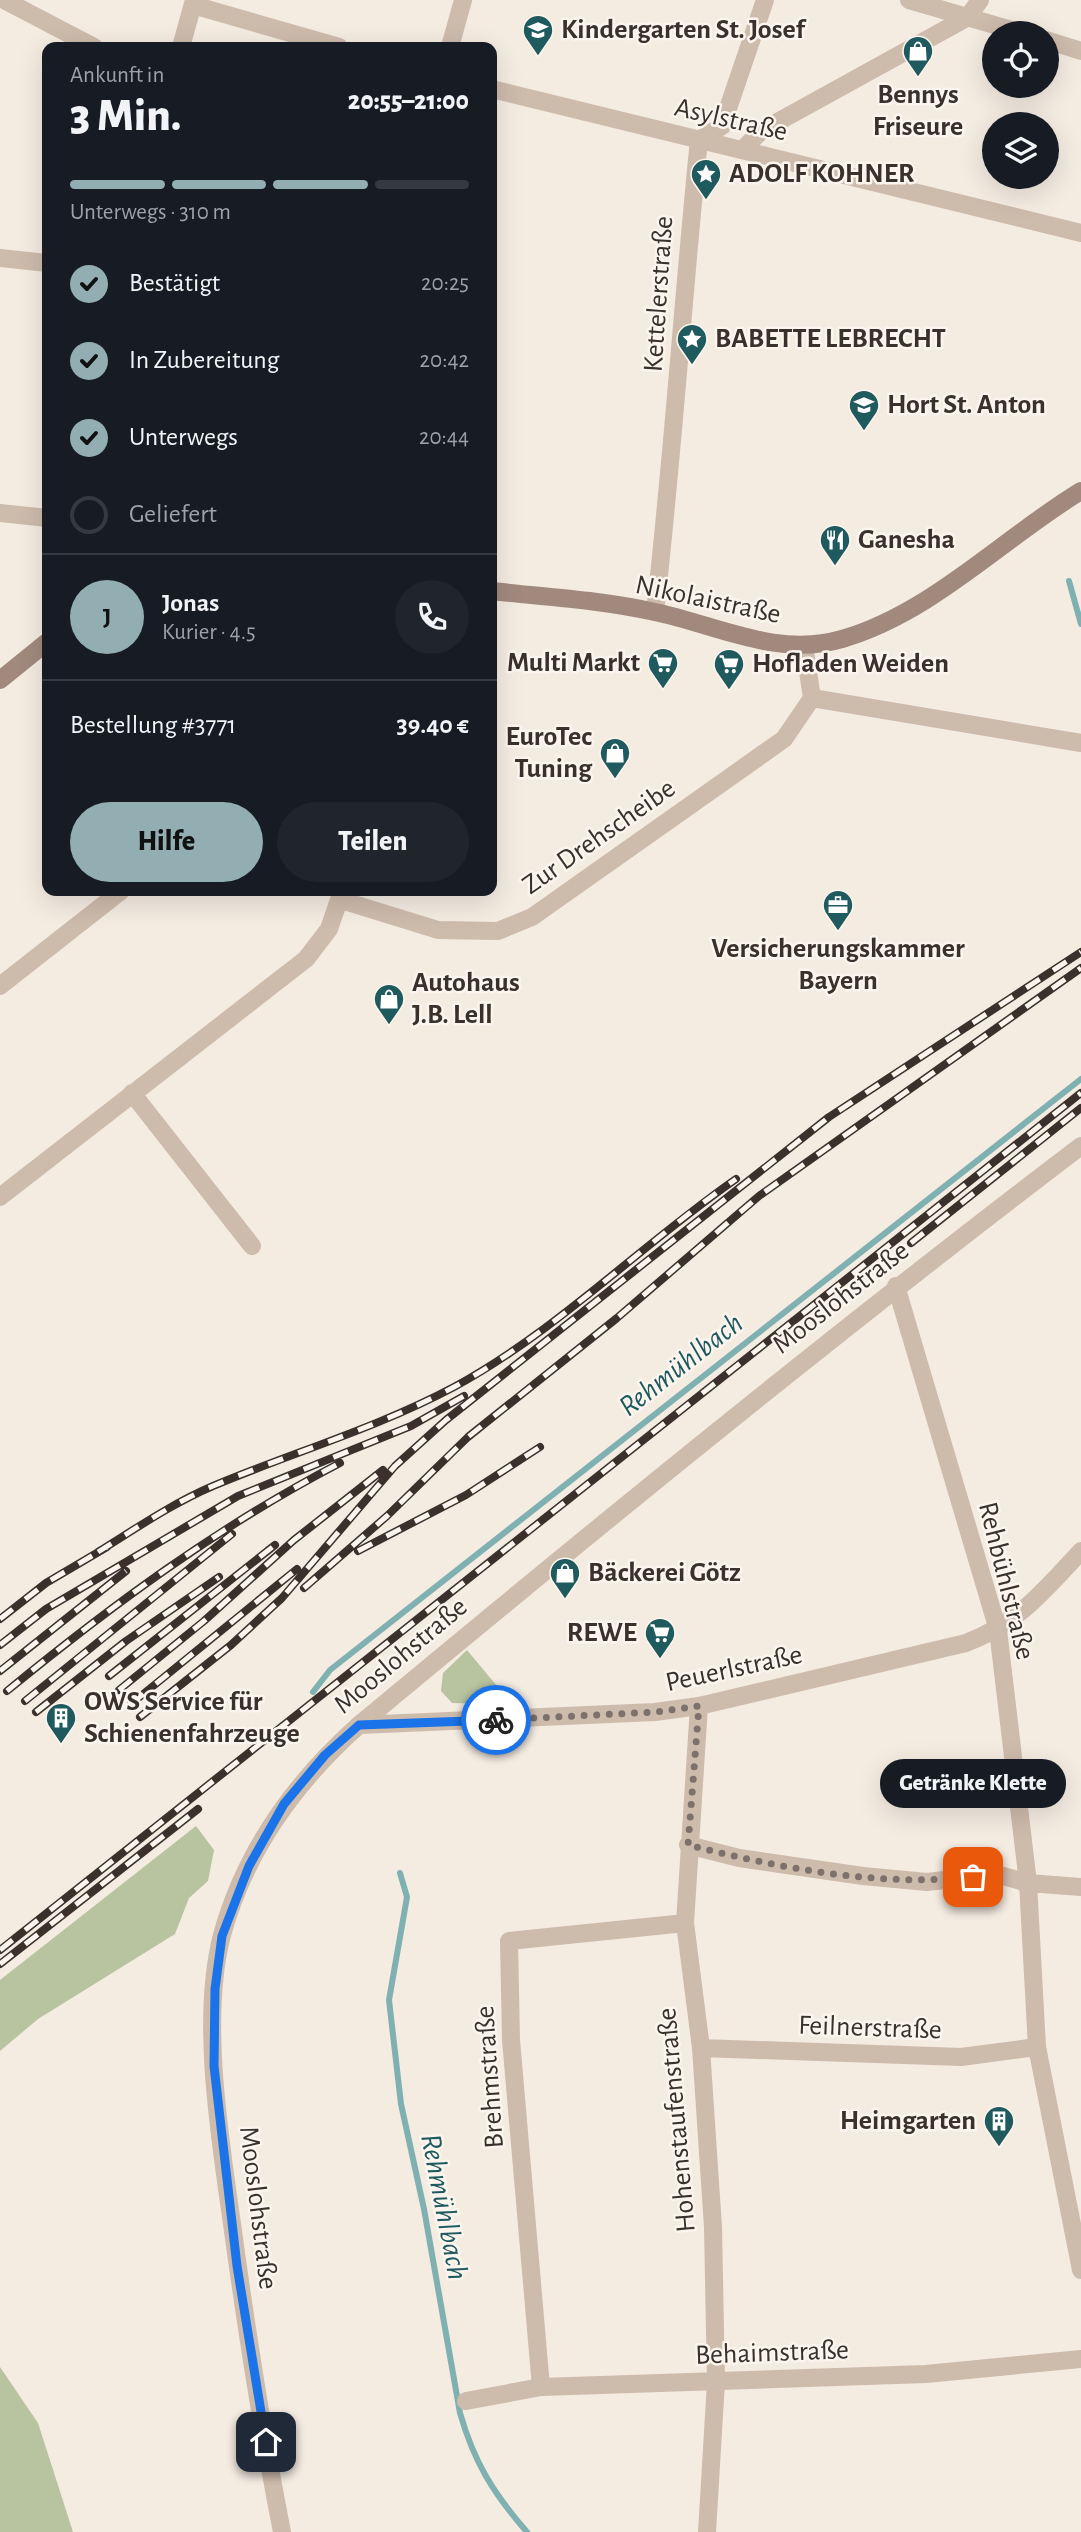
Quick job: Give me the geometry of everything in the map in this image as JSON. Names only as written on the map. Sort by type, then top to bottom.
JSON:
[{"type":"main road","name":"Nikolaistraße","points":[[497,592],[655,612],[762,642],[804,645],[840,640],[871,628],[922,601],[1081,491]]},
{"type":"main road","points":[[0,680],[42,646]]},
{"type":"street","points":[[5,0],[85,42]]},
{"type":"street","points":[[451,42],[463,0]]},
{"type":"street","points":[[699,140],[722,126],[765,0]]},
{"type":"street","points":[[909,0],[982,21]]},
{"type":"street","points":[[743,149],[761,131],[968,17],[979,0]]},
{"type":"street","points":[[182,42],[194,3],[323,42]]},
{"type":"street","points":[[1059,44],[1081,51]]},
{"type":"street","name":"Asylstraße","points":[[497,90],[1081,233]]},
{"type":"street","name":"Kettelerstraße","points":[[655,612],[672,459],[682,301],[699,140]]},
{"type":"street","points":[[0,257],[42,263]]},
{"type":"street","points":[[0,513],[42,517]]},
{"type":"street","points":[[804,645],[812,698],[1081,743]]},
{"type":"street","name":"Zur Drehscheibe","points":[[341,896],[438,930],[498,931],[532,917],[784,739],[812,698]]},
{"type":"street","points":[[0,986],[115,896]]},
{"type":"street","points":[[0,1198],[306,959],[329,929],[341,896]]},
{"type":"street","points":[[132,1093],[252,1246]]},
{"type":"street","name":"Mooslohstraße","points":[[282,2532],[226,2182],[214,2066],[215,1989],[222,1936],[236,1894],[262,1842],[284,1804],[302,1782],[359,1725],[601,1523],[896,1286],[1081,1146]]},
{"type":"street","name":"Rehbühlstraße","points":[[896,1286],[998,1630],[1028,1883],[1037,2047],[1081,2270]]},
{"type":"street","name":"Peuerlstraße","points":[[359,1725],[655,1712],[699,1706],[910,1657],[965,1643],[998,1630],[1036,1601],[1081,1551]]},
{"type":"street","name":"Hohenstaufenstraße","points":[[699,1706],[685,1923],[701,2048],[713,2227],[716,2382],[707,2532]]},
{"type":"street","points":[[688,1845],[739,1858],[863,1876],[927,1882],[996,1874],[1028,1883],[1081,1887]]},
{"type":"street","name":"Brehmstraße","points":[[541,2387],[511,2040],[509,1941],[685,1923]]},
{"type":"street","name":"Feilnerstraße","points":[[701,2048],[961,2057],[1037,2047]]},
{"type":"street","name":"Behaimstraße","points":[[466,2402],[541,2387],[926,2374],[1081,2359]]},
{"type":"green space","points":[[467,1650],[502,1692],[489,1704],[452,1703],[441,1691],[443,1673]]},
{"type":"green space","points":[[196,1826],[214,1850],[208,1881],[189,1898],[175,1934],[38,2019],[0,2051],[0,1980]]},
{"type":"green space","points":[[0,2367],[38,2423],[73,2532],[0,2532]]},
{"type":"waterway","name":"Rehmühlbach","points":[[1069,581],[1081,624]]},
{"type":"waterway","name":"Rehmühlbach","points":[[313,1692],[330,1670],[1081,1079]]},
{"type":"waterway","name":"Rehmühlbach","points":[[400,1873],[407,1897],[389,2000],[401,2104],[424,2209],[460,2413],[478,2462],[504,2504],[527,2532]]},
{"type":"railway","points":[[140,1717],[231,1645],[282,1598],[395,1466],[446,1420],[829,1117],[1081,952]]},
{"type":"railway","points":[[304,1588],[387,1516],[468,1437],[617,1318],[759,1196],[1081,968]]},
{"type":"railway","points":[[0,1950],[1081,1093]]},
{"type":"railway","points":[[911,1243],[1081,1108]]},
{"type":"railway","points":[[98,1552],[183,1500],[425,1402],[492,1365],[563,1314],[736,1179]]},
{"type":"railway","points":[[0,1645],[46,1609],[238,1496],[411,1426],[464,1396]]},
{"type":"railway","points":[[358,1551],[466,1495],[540,1447]]},
{"type":"railway","points":[[7,1691],[86,1628],[168,1568],[252,1513],[340,1463]]},
{"type":"railway","points":[[119,1690],[204,1621],[294,1540],[383,1470]]},
{"type":"railway","points":[[25,1701],[232,1534]]},
{"type":"railway","points":[[109,1676],[275,1545]]},
{"type":"railway","points":[[0,1619],[46,1583],[107,1547]]},
{"type":"railway","points":[[131,1704],[297,1569]]},
{"type":"railway","points":[[0,1671],[126,1571]]},
{"type":"railway","points":[[36,1712],[126,1641],[219,1577]]},
{"type":"railway","points":[[0,1964],[198,1809]]},
{"type":"way so far","points":[[496,1720],[655,1712],[699,1706],[688,1845],[739,1858],[863,1876],[927,1882],[973,1877]]},
{"type":"place","name":"Kindergarten St. Josef","points":[[538,57]]},
{"type":"place","name":"Bennys Friseure","points":[[918,78]]},
{"type":"place","name":"ADOLF KOHNER","points":[[706,201]]},
{"type":"place","name":"BABETTE LEBRECHT","points":[[692,366]]},
{"type":"place","name":"Hort St. Anton","points":[[864,432]]},
{"type":"place","name":"Ganesha","points":[[835,567]]},
{"type":"place","name":"Multi Markt","points":[[663,690]]},
{"type":"place","name":"Hofladen Weiden","points":[[729,691]]},
{"type":"place","name":"EuroTec Tuning","points":[[615,780]]},
{"type":"place","name":"Versicherungskammer Bayern","points":[[838,932]]},
{"type":"place","name":"Autohaus J.B. Lell","points":[[389,1026]]},
{"type":"place","name":"Bäckerei Götz","points":[[565,1600]]},
{"type":"place","name":"REWE","points":[[660,1660]]},
{"type":"place","name":"OWS Service für Schienenfahrzeuge","points":[[61,1745]]},
{"type":"place","name":"Getränke Klette","points":[[973,1877]]},
{"type":"place","name":"Heimgarten","points":[[999,2148]]},
{"type":"route","points":[[266,2442],[237,2266],[214,2066],[215,1989],[222,1936],[249,1866],[284,1804],[325,1755],[359,1725],[496,1720]]}]
